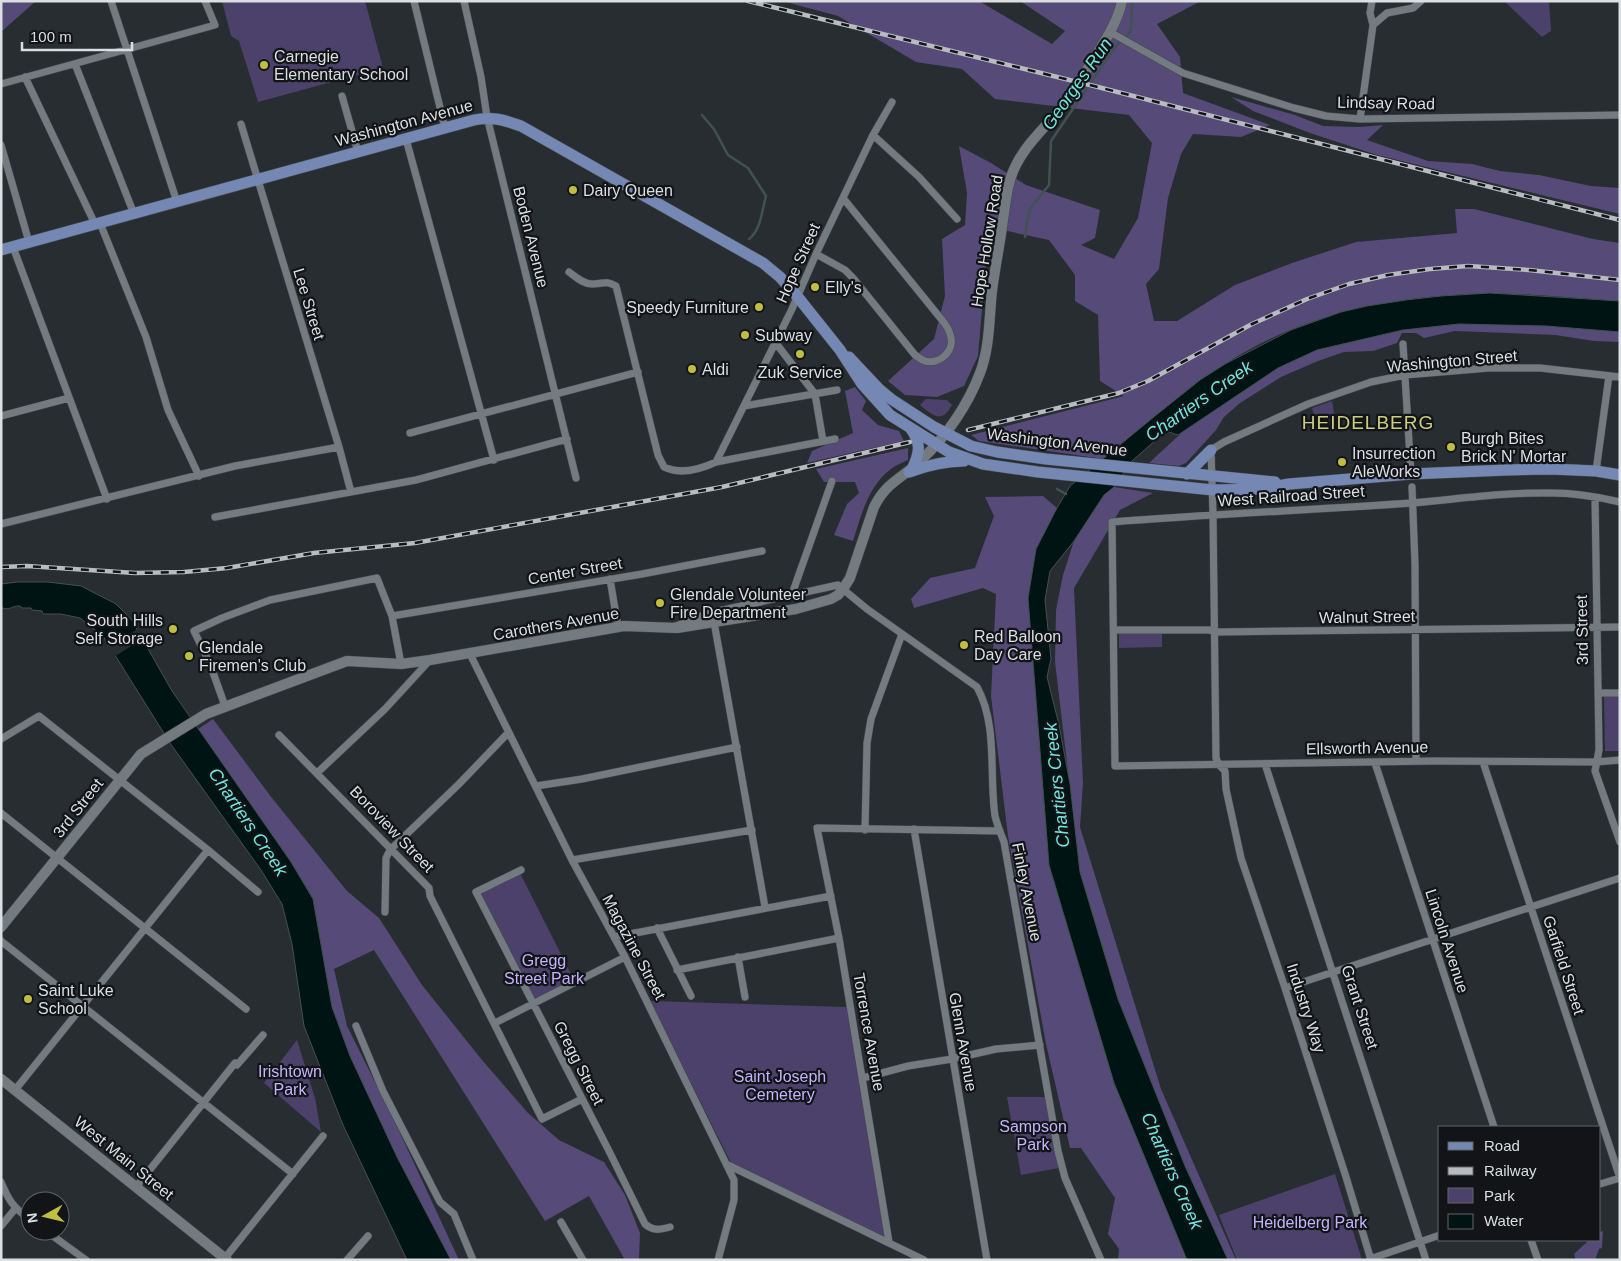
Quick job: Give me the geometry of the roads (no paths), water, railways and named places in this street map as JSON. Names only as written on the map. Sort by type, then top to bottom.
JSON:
[{"type":"main road","name":"Washington Avenue","points":[[1,250],[445,128],[486,118],[498,118],[521,126],[754,257],[772,270],[797,296],[840,350],[850,368],[890,415],[936,445],[970,461],[1038,472],[1213,490],[1261,489],[1289,484]]},
{"type":"main road","name":"Washington Avenue","points":[[840,350],[891,399],[945,433],[982,450],[1046,459],[1289,484]]},
{"type":"main road","points":[[908,426],[916,436],[919,445],[911,470]]},
{"type":"main road","points":[[1186,474],[1211,450]]},
{"type":"main road","points":[[911,470],[940,462],[970,461]]},
{"type":"main road","points":[[1289,484],[1411,474],[1544,469],[1596,471],[1620,476]]},
{"type":"street","points":[[111,1],[177,202]]},
{"type":"street","points":[[1,84],[214,25],[205,1]]},
{"type":"street","points":[[414,1],[445,128]]},
{"type":"street","name":"Boden Avenue","points":[[464,1],[481,77],[486,118],[576,478]]},
{"type":"street","name":"Hope Hollow Road","points":[[936,445],[970,395],[984,361],[1007,191],[1014,167],[1028,146],[1060,110],[1114,34],[1122,1]]},
{"type":"street","points":[[1360,119],[1373,25],[1370,13],[1372,1]]},
{"type":"street","points":[[1373,25],[1387,12],[1413,8],[1421,1]]},
{"type":"street","name":"Lindsay Road","points":[[1114,34],[1183,73],[1326,116],[1360,119],[1620,115]]},
{"type":"street","points":[[75,64],[134,214]]},
{"type":"street","points":[[25,77],[97,223],[146,337],[168,410],[199,476]]},
{"type":"street","points":[[342,96],[358,152]]},
{"type":"street","name":"Hope Street","points":[[716,462],[843,198],[892,102]]},
{"type":"street","name":"Lee Street","points":[[241,124],[339,446],[351,492]]},
{"type":"street","points":[[874,135],[919,177],[957,219]]},
{"type":"street","points":[[406,139],[494,460]]},
{"type":"street","points":[[1,145],[29,242]]},
{"type":"street","points":[[816,254],[845,270],[854,278],[914,355],[925,361],[934,361],[942,358],[948,352],[952,343],[951,334],[942,320],[843,198]]},
{"type":"street","points":[[13,247],[107,499]]},
{"type":"street","points":[[569,272],[579,280],[590,284],[608,282],[616,286],[658,455],[664,467],[689,471],[716,462],[835,439]]},
{"type":"street","points":[[775,342],[815,394],[823,442]]},
{"type":"street","points":[[1403,344],[1411,474]]},
{"type":"street","name":"Washington Street","points":[[1211,450],[1224,442],[1308,404],[1372,382],[1405,375],[1505,368],[1540,368],[1620,377]]},
{"type":"street","points":[[410,433],[638,372]]},
{"type":"street","points":[[1596,471],[1609,376]]},
{"type":"street","points":[[744,406],[837,390]]},
{"type":"street","points":[[1,416],[69,398]]},
{"type":"street","points":[[214,517],[416,480],[567,439]]},
{"type":"street","points":[[672,628],[709,613],[792,596],[834,585],[844,590],[879,496],[891,483],[911,470],[936,445]]},
{"type":"street","points":[[1,524],[251,463],[339,446]]},
{"type":"street","name":"Industry Way","points":[[1211,450],[1214,514],[1216,756],[1219,765],[1225,770],[1226,789],[1241,858],[1346,1177],[1370,1259]]},
{"type":"street","points":[[792,596],[832,481]]},
{"type":"street","points":[[1412,487],[1416,761]]},
{"type":"street","name":"West Railroad Street","points":[[1115,630],[1112,522],[1518,494],[1553,493],[1595,497],[1620,502]]},
{"type":"street","name":"3rd Street","points":[[1595,497],[1599,750],[1596,771],[1620,842]]},
{"type":"street","name":"Center Street","points":[[392,616],[762,551]]},
{"type":"street","points":[[225,706],[210,664],[194,631],[270,600],[377,578],[392,616],[401,664]]},
{"type":"street","points":[[610,579],[618,627]]},
{"type":"street","name":"Carothers Avenue","points":[[192,721],[225,706],[347,661],[401,664],[470,654],[618,627],[672,628],[714,622],[796,609],[831,599],[844,590]]},
{"type":"street","name":"Finley Avenue","points":[[844,590],[902,634],[977,686],[982,696],[988,719],[996,818],[1004,842],[1058,1151],[1065,1178],[1101,1260]]},
{"type":"street","points":[[714,622],[765,907]]},
{"type":"street","name":"Walnut Street","points":[[1115,630],[1209,630],[1219,632],[1415,631],[1620,627]]},
{"type":"street","name":"Ellsworth Avenue","points":[[1115,630],[1115,766],[1416,761],[1596,762],[1620,760]]},
{"type":"street","points":[[902,634],[871,719],[867,743],[865,830],[1000,831]]},
{"type":"street","name":"Magazine Street","points":[[470,654],[572,860],[625,957],[728,1165],[734,1180],[734,1200],[718,1260]]},
{"type":"street","points":[[318,773],[385,709],[430,660]]},
{"type":"street","points":[[1598,693],[1620,693]]},
{"type":"street","points":[[1,739],[40,716],[258,892]]},
{"type":"street","name":"3rd Street","points":[[1,927],[141,754],[192,721]]},
{"type":"street","points":[[385,912],[386,858],[390,850],[459,784],[508,733]]},
{"type":"street","name":"Boroview Street","points":[[279,735],[318,773],[390,850],[430,888],[430,896],[542,1119],[582,1099]]},
{"type":"street","points":[[536,786],[582,779],[737,747]]},
{"type":"street","name":"Garfield Street","points":[[1483,762],[1620,1178]]},
{"type":"street","name":"Lincoln Avenue","points":[[1375,763],[1494,1126]]},
{"type":"street","name":"Grant Street","points":[[1265,764],[1426,1260]]},
{"type":"street","points":[[1,813],[246,1009]]},
{"type":"street","name":"Torrence Avenue","points":[[865,830],[817,828],[839,938],[889,1242]]},
{"type":"street","name":"Glenn Avenue","points":[[914,829],[987,1260]]},
{"type":"street","points":[[572,860],[752,830]]},
{"type":"street","points":[[15,1090],[208,850]]},
{"type":"street","name":"Gregg Street","points":[[521,870],[476,892],[645,1224],[650,1228],[660,1230],[670,1227]]},
{"type":"street","points":[[1285,988],[1432,940],[1480,922],[1620,878]]},
{"type":"street","points":[[614,937],[831,896]]},
{"type":"street","points":[[658,928],[691,996]]},
{"type":"street","points":[[677,970],[839,938]]},
{"type":"street","points":[[1,941],[292,1174]]},
{"type":"street","points":[[494,1023],[625,957]]},
{"type":"street","points":[[738,957],[745,997]]},
{"type":"street","points":[[356,1026],[383,1091],[440,1202],[454,1214],[473,1260]]},
{"type":"street","points":[[136,1187],[203,1103],[263,1034]]},
{"type":"street","points":[[863,1078],[908,1066],[996,1049],[1040,1045]]},
{"type":"street","name":"West Main Street","points":[[1,1080],[226,1259]]},
{"type":"street","points":[[226,1259],[323,1136]]},
{"type":"street","points":[[728,1165],[924,1260]]},
{"type":"street","points":[[1601,1184],[1620,1178]]},
{"type":"street","points":[[1,1182],[8,1200],[20,1213]]},
{"type":"street","points":[[1,1226],[15,1209]]},
{"type":"street","points":[[561,1222],[583,1260]]},
{"type":"street","points":[[348,1260],[368,1236]]},
{"type":"street","points":[[1370,1259],[1438,1236]]},
{"type":"street","points":[[60,1241],[86,1260]]},
{"type":"street","points":[[1531,1241],[1538,1260]]},
{"type":"water","name":"Chartiers Creek","points":[[1490,293],[1620,301],[1620,332],[1546,326],[1459,324],[1403,330],[1317,350],[1278,368],[1178,435],[1166,431],[1132,461],[1114,487],[1104,495],[1074,541],[1050,571],[1045,600],[1051,659],[1047,677],[1059,725],[1070,784],[1080,872],[1118,999],[1185,1166],[1228,1260],[1187,1260],[1114,1083],[1049,865],[1028,598],[1036,549],[1070,486],[1200,380],[1225,364],[1291,330],[1341,312],[1406,300]]},
{"type":"water","name":"Chartiers Creek","points":[[48,582],[81,586],[116,604],[131,619],[172,691],[291,862],[313,899],[332,1007],[350,1056],[397,1157],[451,1260],[407,1260],[343,1125],[304,1026],[292,944],[282,904],[261,870],[170,743],[103,636],[80,618],[61,614],[43,614],[42,611],[22,608],[20,606],[8,609],[1,607],[1,584]]},
{"type":"waterway","name":"Georges Run","points":[[1025,237],[1029,210],[1049,185],[1051,141],[1115,47],[1131,31],[1132,1]]},
{"type":"waterway","points":[[702,115],[714,129],[728,155],[748,168],[766,196],[759,225],[749,239]]},
{"type":"waterway","points":[[1057,489],[1066,494]]},
{"type":"railway","points":[[748,1],[1094,86],[1620,220]]},
{"type":"railway","points":[[968,430],[1119,393],[1148,381],[1252,324],[1307,299],[1349,284],[1388,275],[1468,266],[1529,270],[1620,280]]},
{"type":"railway","points":[[1,567],[27,566],[135,573],[184,572],[227,568],[314,553],[415,543],[722,487],[910,442]]},
{"type":"place","name":"Carnegie Elementary School","points":[[264,65]]},
{"type":"place","name":"Dairy Queen","points":[[573,190]]},
{"type":"place","name":"Elly's","points":[[815,287]]},
{"type":"place","name":"Speedy Furniture","points":[[759,307]]},
{"type":"place","name":"Subway","points":[[745,335]]},
{"type":"place","name":"Zuk Service","points":[[800,354]]},
{"type":"place","name":"Aldi","points":[[692,369]]},
{"type":"place","name":"Burgh Bites Brick N' Mortar","points":[[1451,447]]},
{"type":"place","name":"Insurrection AleWorks","points":[[1342,462]]},
{"type":"place","name":"Glendale Volunteer Fire Department","points":[[660,603]]},
{"type":"place","name":"South Hills Self Storage","points":[[173,629]]},
{"type":"place","name":"Red Balloon Day Care","points":[[964,645]]},
{"type":"place","name":"Glendale Firemen's Club","points":[[189,656]]},
{"type":"place","name":"Saint Luke School","points":[[28,999]]},
{"type":"district","name":"HEIDELBERG","points":[[1368,422]]},
{"type":"park label","name":"Gregg Street Park","points":[[544,969]]},
{"type":"park label","name":"Irishtown Park","points":[[290,1080]]},
{"type":"park label","name":"Saint Joseph Cemetery","points":[[780,1085]]},
{"type":"park label","name":"Sampson Park","points":[[1033,1135]]},
{"type":"park label","name":"Heidelberg Park","points":[[1310,1222]]}]
